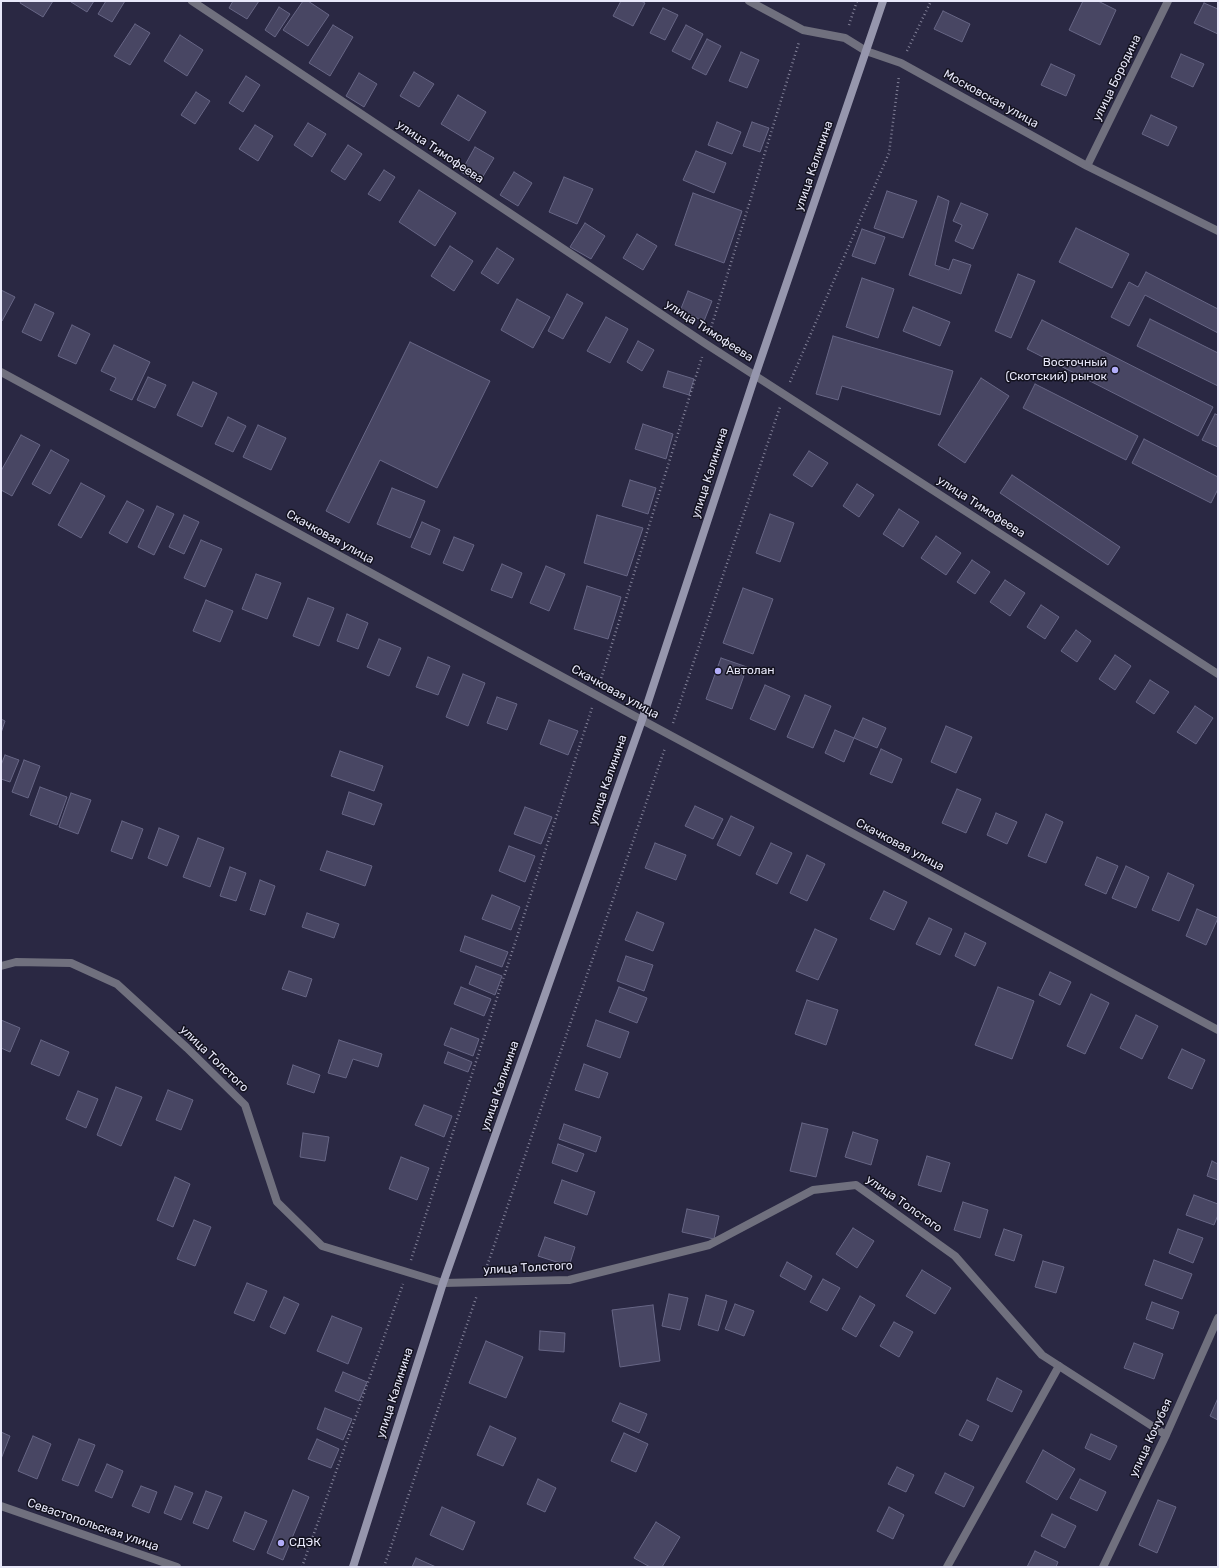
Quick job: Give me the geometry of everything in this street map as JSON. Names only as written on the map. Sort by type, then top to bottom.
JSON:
[{"type":"main road","name":"улица Калинина","points":[[353,1567],[443,1283],[642,720],[755,376],[883,1]]},
{"type":"street","name":"улица Тимофеева","points":[[192,1],[706,344],[1218,674]]},
{"type":"street","name":"Московская улица","points":[[749,1],[803,30],[845,38],[866,51],[901,64],[1087,166],[1218,231]]},
{"type":"street","name":"улица Бородина","points":[[1087,166],[1168,1]]},
{"type":"street","name":"Скачковая улица","points":[[1,372],[669,735],[1218,1030]]},
{"type":"street","name":"улица Толстого","points":[[1,966],[16,962],[71,963],[117,984],[187,1048],[245,1106],[277,1202],[322,1246],[443,1283],[569,1280],[709,1245],[813,1190],[856,1185],[955,1256],[1042,1355],[1166,1435]]},
{"type":"street","name":"улица Кочубея","points":[[1103,1567],[1166,1435],[1218,1318]]},
{"type":"street","points":[[947,1567],[1059,1366]]},
{"type":"street","name":"Севастопольская улица","points":[[1,1506],[176,1567]]},
{"type":"path","points":[[845,38],[857,1]]},
{"type":"path","points":[[384,1567],[784,395],[889,153],[901,64],[931,1]]},
{"type":"path","points":[[302,1567],[407,1272],[596,695],[803,30]]},
{"type":"building","points":[[21,1],[53,1],[43,17],[20,3]]},
{"type":"building","points":[[71,1],[94,1],[87,12]]},
{"type":"building","points":[[106,1],[125,1],[112,22],[98,14]]},
{"type":"building","points":[[233,1],[259,1],[247,19],[229,8]]},
{"type":"building","points":[[303,1],[308,1],[329,15],[308,46],[283,30]]},
{"type":"building","points":[[621,1],[641,1],[645,3],[633,26],[613,16]]},
{"type":"building","points":[[1083,1],[1098,1],[1116,10],[1100,45],[1069,30]]},
{"type":"building","points":[[1204,3],[1218,9],[1218,34],[1194,23]]},
{"type":"building","points":[[279,7],[290,14],[275,37],[265,30]]},
{"type":"building","points":[[663,8],[678,15],[665,40],[650,33]]},
{"type":"building","points":[[943,11],[970,24],[962,42],[934,29]]},
{"type":"building","points":[[135,24],[150,33],[130,65],[114,56]]},
{"type":"building","points":[[333,25],[353,37],[330,76],[309,63]]},
{"type":"building","points":[[686,25],[703,34],[690,60],[672,51]]},
{"type":"building","points":[[180,35],[203,50],[187,76],[164,61]]},
{"type":"building","points":[[707,39],[721,46],[706,75],[692,68]]},
{"type":"building","points":[[741,52],[759,60],[747,88],[729,81]]},
{"type":"building","points":[[1181,54],[1204,64],[1193,87],[1171,77]]},
{"type":"building","points":[[1051,64],[1075,75],[1066,96],[1041,85]]},
{"type":"building","points":[[414,72],[434,84],[419,107],[400,96]]},
{"type":"building","points":[[359,73],[377,84],[364,107],[346,96]]},
{"type":"building","points":[[246,76],[260,85],[243,112],[229,103]]},
{"type":"building","points":[[196,92],[210,101],[195,124],[181,115]]},
{"type":"building","points":[[458,95],[486,112],[469,141],[441,124]]},
{"type":"building","points":[[1151,115],[1177,127],[1168,146],[1142,134]]},
{"type":"building","points":[[717,122],[741,132],[732,154],[708,145]]},
{"type":"building","points":[[752,122],[769,128],[760,152],[743,146]]},
{"type":"building","points":[[308,123],[326,134],[312,157],[294,145]]},
{"type":"building","points":[[255,125],[273,136],[258,161],[239,149]]},
{"type":"building","points":[[348,145],[362,154],[345,180],[331,171]]},
{"type":"building","points":[[475,147],[494,158],[479,183],[461,172]]},
{"type":"building","points":[[696,151],[726,163],[714,193],[683,180]]},
{"type":"building","points":[[384,170],[395,177],[380,201],[368,194]]},
{"type":"building","points":[[514,172],[532,183],[518,206],[500,195]]},
{"type":"building","points":[[564,177],[593,189],[577,224],[549,212]]},
{"type":"building","points":[[419,190],[456,213],[435,246],[399,222]]},
{"type":"building","points":[[887,191],[917,201],[903,238],[874,228]]},
{"type":"building","points":[[693,193],[742,211],[724,263],[675,245]]},
{"type":"building","points":[[938,196],[949,201],[935,265],[949,270],[953,259],[971,265],[961,294],[909,275]]},
{"type":"building","points":[[961,203],[988,214],[973,249],[955,241],[962,225],[953,221]]},
{"type":"building","points":[[585,223],[605,236],[591,259],[570,247]]},
{"type":"building","points":[[1076,228],[1129,254],[1112,288],[1059,262]]},
{"type":"building","points":[[862,229],[885,237],[875,264],[852,256]]},
{"type":"building","points":[[637,234],[657,246],[643,270],[623,258]]},
{"type":"building","points":[[450,246],[473,261],[454,291],[431,276]]},
{"type":"building","points":[[497,248],[514,259],[498,284],[481,273]]},
{"type":"building","points":[[1146,272],[1218,309],[1218,333],[1145,295],[1129,326],[1111,317],[1129,282],[1138,287]]},
{"type":"building","points":[[1018,274],[1035,281],[1011,338],[995,331]]},
{"type":"building","points":[[862,278],[894,289],[878,338],[846,327]]},
{"type":"building","points":[[1,290],[15,297],[2,321],[1,320]]},
{"type":"building","points":[[688,291],[712,301],[704,321],[680,311]]},
{"type":"building","points":[[567,294],[583,303],[563,339],[548,331]]},
{"type":"building","points":[[517,299],[550,317],[533,348],[501,330]]},
{"type":"building","points":[[35,304],[54,313],[41,341],[22,332]]},
{"type":"building","points":[[913,307],[950,322],[940,346],[903,331]]},
{"type":"building","points":[[606,317],[628,329],[610,363],[587,351]]},
{"type":"building","points":[[1150,319],[1218,353],[1218,386],[1137,346]]},
{"type":"building","points":[[1042,320],[1213,407],[1198,436],[1027,349]]},
{"type":"building","points":[[72,325],[90,334],[76,364],[58,356]]},
{"type":"building","points":[[833,336],[953,371],[940,415],[842,386],[838,400],[816,394]]},
{"type":"building","points":[[638,341],[654,350],[642,371],[627,362]]},
{"type":"building","points":[[410,342],[490,381],[437,488],[380,460],[349,523],[326,511]]},
{"type":"building","points":[[114,345],[150,362],[132,400],[110,390],[116,378],[101,371]]},
{"type":"building","points":[[668,371],[694,379],[689,395],[663,387]]},
{"type":"building","points":[[148,377],[166,385],[155,408],[137,400]]},
{"type":"building","points":[[981,378],[1009,396],[965,463],[938,445]]},
{"type":"building","points":[[193,382],[217,393],[202,427],[177,415]]},
{"type":"building","points":[[1035,384],[1138,436],[1126,460],[1023,408]]},
{"type":"building","points":[[1215,414],[1218,415],[1218,447],[1202,440]]},
{"type":"building","points":[[228,417],[246,426],[233,452],[215,444]]},
{"type":"building","points":[[643,424],[673,434],[666,459],[635,449]]},
{"type":"building","points":[[258,425],[286,438],[271,470],[243,457]]},
{"type":"building","points":[[21,435],[40,445],[12,496],[1,490],[1,471]]},
{"type":"building","points":[[1144,439],[1218,477],[1218,489],[1211,503],[1132,463]]},
{"type":"building","points":[[51,450],[69,460],[50,494],[32,484]]},
{"type":"building","points":[[809,451],[828,463],[812,487],[793,475]]},
{"type":"building","points":[[1012,475],[1120,547],[1108,565],[1000,493]]},
{"type":"building","points":[[630,480],[656,488],[648,514],[622,506]]},
{"type":"building","points":[[81,483],[105,496],[81,538],[58,525]]},
{"type":"building","points":[[857,484],[874,495],[859,517],[843,506]]},
{"type":"building","points":[[392,488],[425,501],[410,538],[377,524]]},
{"type":"building","points":[[127,501],[144,510],[127,543],[109,533]]},
{"type":"building","points":[[157,506],[174,514],[154,555],[138,547]]},
{"type":"building","points":[[899,509],[919,522],[903,547],[883,534]]},
{"type":"building","points":[[770,514],[794,523],[780,562],[756,553]]},
{"type":"building","points":[[184,515],[199,522],[184,554],[169,547]]},
{"type":"building","points":[[597,515],[643,528],[627,576],[584,563]]},
{"type":"building","points":[[422,522],[440,530],[430,555],[411,547]]},
{"type":"building","points":[[936,536],[961,553],[946,575],[921,558]]},
{"type":"building","points":[[454,537],[474,545],[463,571],[443,563]]},
{"type":"building","points":[[201,540],[222,549],[205,587],[184,578]]},
{"type":"building","points":[[972,560],[990,572],[975,594],[957,582]]},
{"type":"building","points":[[502,564],[522,573],[512,598],[491,590]]},
{"type":"building","points":[[546,566],[565,574],[549,611],[530,603]]},
{"type":"building","points":[[256,574],[281,583],[267,619],[242,609]]},
{"type":"building","points":[[1005,580],[1025,593],[1010,616],[990,602]]},
{"type":"building","points":[[587,586],[621,597],[608,639],[574,629]]},
{"type":"building","points":[[743,588],[773,599],[753,654],[723,643]]},
{"type":"building","points":[[308,598],[334,608],[319,646],[293,636]]},
{"type":"building","points":[[206,600],[233,611],[220,642],[193,631]]},
{"type":"building","points":[[1041,605],[1059,617],[1045,639],[1027,627]]},
{"type":"building","points":[[347,614],[368,623],[358,649],[337,641]]},
{"type":"building","points":[[1076,630],[1091,641],[1077,662],[1061,651]]},
{"type":"building","points":[[379,639],[401,648],[389,676],[367,667]]},
{"type":"building","points":[[1115,655],[1131,666],[1115,690],[1099,679]]},
{"type":"building","points":[[428,657],[450,666],[438,695],[416,687]]},
{"type":"building","points":[[721,658],[747,667],[732,709],[706,699]]},
{"type":"building","points":[[463,674],[485,683],[468,726],[446,717]]},
{"type":"building","points":[[1150,680],[1169,692],[1154,714],[1136,702]]},
{"type":"building","points":[[765,685],[790,696],[775,730],[750,719]]},
{"type":"building","points":[[805,695],[831,706],[813,748],[787,737]]},
{"type":"building","points":[[497,697],[517,704],[507,730],[487,723]]},
{"type":"building","points":[[1195,706],[1213,718],[1196,744],[1177,732]]},
{"type":"building","points":[[863,718],[886,728],[877,748],[854,738]]},
{"type":"building","points":[[1,719],[5,721],[1,733]]},
{"type":"building","points":[[549,720],[578,731],[568,755],[540,744]]},
{"type":"building","points":[[946,726],[972,737],[956,773],[931,762]]},
{"type":"building","points":[[835,730],[854,738],[844,762],[825,753]]},
{"type":"building","points":[[881,749],[902,759],[892,783],[870,774]]},
{"type":"building","points":[[340,751],[383,766],[374,791],[331,776]]},
{"type":"building","points":[[5,755],[19,760],[10,782],[1,779],[1,765]]},
{"type":"building","points":[[24,760],[40,766],[28,798],[12,792]]},
{"type":"building","points":[[40,787],[67,797],[57,825],[30,815]]},
{"type":"building","points":[[957,789],[981,799],[966,833],[942,823]]},
{"type":"building","points":[[349,792],[382,804],[374,825],[342,814]]},
{"type":"building","points":[[71,793],[91,800],[78,834],[59,827]]},
{"type":"building","points":[[695,806],[723,819],[713,839],[685,826]]},
{"type":"building","points":[[525,807],[552,817],[541,844],[514,834]]},
{"type":"building","points":[[996,813],[1017,822],[1007,844],[987,835]]},
{"type":"building","points":[[1046,814],[1063,822],[1046,863],[1028,856]]},
{"type":"building","points":[[731,816],[754,827],[740,856],[717,845]]},
{"type":"building","points":[[122,821],[143,829],[132,859],[111,851]]},
{"type":"building","points":[[159,828],[179,836],[167,866],[148,858]]},
{"type":"building","points":[[198,838],[224,848],[210,887],[183,877]]},
{"type":"building","points":[[655,843],[686,855],[676,880],[645,868]]},
{"type":"building","points":[[771,843],[792,853],[777,884],[756,874]]},
{"type":"building","points":[[509,846],[535,856],[525,882],[499,871]]},
{"type":"building","points":[[327,851],[372,866],[365,886],[320,870]]},
{"type":"building","points":[[807,855],[825,864],[807,901],[790,893]]},
{"type":"building","points":[[1097,857],[1118,866],[1106,894],[1085,885]]},
{"type":"building","points":[[1126,866],[1149,877],[1136,908],[1112,898]]},
{"type":"building","points":[[230,867],[246,873],[236,901],[220,896]]},
{"type":"building","points":[[1168,873],[1194,885],[1179,921],[1152,910]]},
{"type":"building","points":[[260,880],[275,886],[265,915],[250,910]]},
{"type":"building","points":[[884,891],[907,902],[894,930],[870,919]]},
{"type":"building","points":[[492,895],[520,907],[511,930],[482,919]]},
{"type":"building","points":[[1197,909],[1218,918],[1206,945],[1186,936]]},
{"type":"building","points":[[637,912],[664,923],[653,951],[625,940]]},
{"type":"building","points":[[307,913],[339,924],[334,938],[302,927]]},
{"type":"building","points":[[929,918],[952,929],[940,955],[916,944]]},
{"type":"building","points":[[815,929],[837,939],[818,980],[796,971]]},
{"type":"building","points":[[965,933],[986,943],[975,966],[955,956]]},
{"type":"building","points":[[465,936],[508,952],[502,967],[460,951]]},
{"type":"building","points":[[626,956],[653,965],[644,991],[617,981]]},
{"type":"building","points":[[476,966],[502,976],[495,995],[469,984]]},
{"type":"building","points":[[289,971],[312,979],[306,997],[282,989]]},
{"type":"building","points":[[1050,972],[1071,982],[1060,1005],[1039,995]]},
{"type":"building","points":[[461,987],[491,999],[484,1016],[454,1004]]},
{"type":"building","points":[[619,987],[647,998],[637,1023],[609,1012]]},
{"type":"building","points":[[998,987],[1034,1001],[1012,1059],[975,1045]]},
{"type":"building","points":[[1091,994],[1109,1003],[1085,1054],[1067,1046]]},
{"type":"building","points":[[807,1000],[838,1010],[826,1045],[795,1034]]},
{"type":"building","points":[[1136,1015],[1158,1026],[1142,1059],[1120,1048]]},
{"type":"building","points":[[1,1020],[20,1028],[10,1052],[1,1048]]},
{"type":"building","points":[[596,1020],[629,1032],[620,1058],[587,1046]]},
{"type":"building","points":[[451,1028],[479,1039],[473,1056],[444,1045]]},
{"type":"building","points":[[41,1040],[69,1052],[59,1076],[31,1064]]},
{"type":"building","points":[[339,1040],[382,1054],[378,1067],[353,1059],[346,1078],[328,1073]]},
{"type":"building","points":[[1182,1049],[1205,1060],[1192,1089],[1168,1078]]},
{"type":"building","points":[[448,1052],[472,1062],[468,1072],[444,1063]]},
{"type":"building","points":[[584,1064],[608,1073],[599,1098],[575,1090]]},
{"type":"building","points":[[293,1065],[320,1075],[314,1093],[287,1084]]},
{"type":"building","points":[[116,1087],[142,1097],[121,1146],[97,1135]]},
{"type":"building","points":[[168,1090],[193,1100],[181,1130],[156,1120]]},
{"type":"building","points":[[78,1091],[98,1099],[86,1128],[66,1119]]},
{"type":"building","points":[[424,1105],[452,1116],[444,1137],[415,1125]]},
{"type":"building","points":[[802,1123],[828,1129],[816,1177],[790,1171]]},
{"type":"building","points":[[564,1124],[601,1137],[596,1152],[559,1139]]},
{"type":"building","points":[[853,1132],[878,1140],[871,1165],[845,1157]]},
{"type":"building","points":[[303,1133],[329,1137],[325,1161],[300,1157]]},
{"type":"building","points":[[558,1144],[584,1154],[577,1172],[552,1163]]},
{"type":"building","points":[[927,1156],[950,1163],[941,1192],[918,1185]]},
{"type":"building","points":[[401,1157],[429,1168],[417,1200],[389,1189]]},
{"type":"building","points":[[1212,1161],[1218,1164],[1218,1180],[1207,1176]]},
{"type":"building","points":[[175,1177],[190,1184],[173,1227],[157,1220]]},
{"type":"building","points":[[562,1180],[595,1192],[587,1215],[554,1203]]},
{"type":"building","points":[[1194,1195],[1218,1204],[1218,1215],[1214,1225],[1186,1215]]},
{"type":"building","points":[[963,1202],[988,1210],[980,1238],[954,1230]]},
{"type":"building","points":[[687,1209],[719,1216],[714,1239],[682,1232]]},
{"type":"building","points":[[194,1220],[211,1227],[195,1266],[177,1259]]},
{"type":"building","points":[[853,1228],[874,1241],[857,1268],[836,1254]]},
{"type":"building","points":[[1004,1229],[1022,1235],[1014,1261],[995,1255]]},
{"type":"building","points":[[1178,1229],[1203,1238],[1193,1263],[1169,1253]]},
{"type":"building","points":[[545,1237],[575,1247],[569,1266],[538,1256]]},
{"type":"building","points":[[1154,1260],[1192,1274],[1182,1299],[1145,1285]]},
{"type":"building","points":[[1043,1261],[1064,1267],[1056,1293],[1035,1287]]},
{"type":"building","points":[[787,1262],[812,1276],[805,1290],[780,1276]]},
{"type":"building","points":[[922,1270],[951,1288],[935,1314],[906,1296]]},
{"type":"building","points":[[823,1279],[840,1288],[827,1311],[810,1302]]},
{"type":"building","points":[[247,1283],[267,1291],[254,1321],[234,1313]]},
{"type":"building","points":[[669,1294],[688,1298],[680,1330],[662,1326]]},
{"type":"building","points":[[706,1295],[727,1301],[718,1331],[698,1325]]},
{"type":"building","points":[[860,1296],[875,1305],[856,1337],[842,1329]]},
{"type":"building","points":[[284,1297],[299,1304],[285,1334],[270,1327]]},
{"type":"building","points":[[1152,1302],[1179,1312],[1173,1329],[1146,1319]]},
{"type":"building","points":[[735,1304],[754,1311],[744,1336],[725,1329]]},
{"type":"building","points":[[653,1305],[660,1361],[620,1367],[612,1310]]},
{"type":"building","points":[[332,1316],[362,1328],[348,1364],[317,1351]]},
{"type":"building","points":[[894,1322],[913,1332],[899,1357],[880,1346]]},
{"type":"building","points":[[540,1331],[565,1333],[564,1352],[539,1350]]},
{"type":"building","points":[[486,1341],[523,1357],[506,1398],[469,1383]]},
{"type":"building","points":[[1134,1343],[1163,1354],[1154,1379],[1124,1368]]},
{"type":"building","points":[[343,1372],[367,1382],[359,1401],[335,1391]]},
{"type":"building","points":[[997,1378],[1022,1391],[1012,1412],[987,1400]]},
{"type":"building","points":[[1218,1398],[1218,1420],[1210,1416]]},
{"type":"building","points":[[620,1403],[647,1414],[639,1433],[612,1421]]},
{"type":"building","points":[[325,1408],[352,1419],[343,1440],[317,1429]]},
{"type":"building","points":[[967,1420],[979,1426],[972,1441],[959,1435]]},
{"type":"building","points":[[490,1426],[516,1438],[503,1466],[477,1455]]},
{"type":"building","points":[[1,1432],[10,1436],[1,1459]]},
{"type":"building","points":[[624,1433],[648,1444],[636,1472],[611,1461]]},
{"type":"building","points":[[1091,1434],[1117,1446],[1110,1460],[1085,1448]]},
{"type":"building","points":[[33,1436],[51,1444],[37,1479],[18,1471]]},
{"type":"building","points":[[79,1439],[95,1445],[78,1486],[62,1480]]},
{"type":"building","points":[[317,1439],[339,1449],[331,1468],[308,1459]]},
{"type":"building","points":[[1043,1450],[1075,1469],[1057,1500],[1026,1482]]},
{"type":"building","points":[[107,1464],[123,1471],[112,1498],[95,1491]]},
{"type":"building","points":[[897,1467],[914,1475],[906,1492],[888,1484]]},
{"type":"building","points":[[945,1473],[974,1487],[964,1507],[935,1493]]},
{"type":"building","points":[[538,1479],[556,1488],[545,1512],[527,1504]]},
{"type":"building","points":[[1080,1479],[1106,1492],[1097,1511],[1070,1498]]},
{"type":"building","points":[[141,1486],[157,1492],[149,1513],[132,1506]]},
{"type":"building","points":[[175,1486],[193,1493],[181,1520],[164,1513]]},
{"type":"building","points":[[293,1490],[309,1497],[283,1560],[267,1553]]},
{"type":"building","points":[[206,1491],[222,1497],[208,1529],[193,1523]]},
{"type":"building","points":[[1158,1500],[1176,1507],[1157,1553],[1139,1545]]},
{"type":"building","points":[[442,1507],[475,1522],[463,1550],[430,1535]]},
{"type":"building","points":[[889,1507],[904,1515],[893,1539],[877,1531]]},
{"type":"building","points":[[245,1512],[267,1521],[254,1550],[233,1541]]},
{"type":"building","points":[[1052,1514],[1076,1526],[1065,1548],[1041,1536]]},
{"type":"building","points":[[656,1522],[680,1537],[662,1567],[650,1567],[634,1558]]},
{"type":"building","points":[[1035,1551],[1058,1562],[1056,1567],[1027,1567]]},
{"type":"building","points":[[416,1558],[436,1567],[412,1567]]},
{"type":"place","name":"Восточный (Скотский) рынок","points":[[1115,370]]},
{"type":"place","name":"Автолан","points":[[718,671]]},
{"type":"place","name":"СДЭК","points":[[281,1543]]}]
